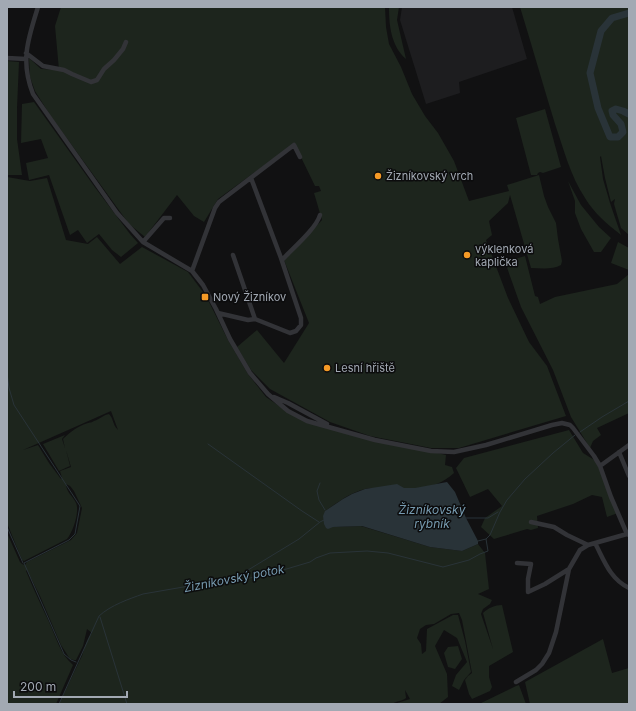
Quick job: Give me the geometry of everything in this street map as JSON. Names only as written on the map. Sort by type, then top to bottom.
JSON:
[{"type":"street","points":[[38,7],[26,53],[26,72],[32,94],[117,213],[143,242],[192,271],[203,285],[230,339],[250,373],[268,394],[334,428],[374,440],[431,451],[454,452],[486,446],[552,425],[570,425],[574,428],[600,466],[611,497],[628,534],[588,545],[580,550],[569,569],[556,632],[549,652],[542,664],[536,670],[516,682]]},
{"type":"street","points":[[26,53],[43,66],[64,70],[91,82],[97,80],[104,69],[123,49],[126,42]]},
{"type":"street","points":[[7,58],[26,59]]},
{"type":"street","points":[[192,271],[215,208],[219,202],[294,145],[300,157]]},
{"type":"street","points":[[218,313],[248,320],[255,319],[290,333],[296,331],[301,325],[301,318],[282,260],[250,178]]},
{"type":"street","points":[[282,260],[309,232],[320,215]]},
{"type":"street","points":[[143,242],[164,218],[170,218]]},
{"type":"street","points":[[232,255],[255,319]]},
{"type":"street","points":[[600,466],[629,445]]},
{"type":"street","points":[[619,452],[629,476]]},
{"type":"street","points":[[531,522],[554,527],[588,545]]},
{"type":"street","points":[[595,543],[616,580],[629,588]]},
{"type":"street","points":[[517,563],[531,564],[528,580],[528,592],[545,584],[569,569]]},
{"type":"shaded area","points":[[61,7],[385,7],[389,44],[401,67],[412,94],[425,116],[438,133],[454,161],[469,201],[509,191],[507,185],[539,175],[544,196],[556,223],[562,261],[561,265],[550,268],[531,268],[510,195],[508,203],[489,221],[492,235],[486,240],[508,298],[529,342],[547,366],[566,416],[459,448],[431,448],[370,436],[330,422],[270,389],[251,370],[237,347],[257,330],[284,363],[309,323],[284,260],[322,220],[314,193],[321,191],[319,186],[315,186],[296,147],[292,145],[218,199],[204,222],[194,216],[177,195],[145,237],[129,224],[50,115],[35,91],[30,77],[29,58],[41,69],[59,70],[55,26]]},
{"type":"shaded area","points":[[389,7],[399,7],[397,20],[406,59],[401,54],[394,42],[390,28]]},
{"type":"shaded area","points":[[402,7],[512,7],[527,59],[459,82],[460,93],[426,104],[400,20]]},
{"type":"shaded area","points":[[520,7],[629,7],[629,235],[621,228],[614,204],[615,199],[611,202],[601,156],[603,179],[621,235],[592,209],[575,180],[555,124]]},
{"type":"shaded area","points":[[7,61],[19,62],[17,139],[22,175],[7,175]]},
{"type":"shaded area","points":[[34,102],[94,186],[138,243],[121,257],[112,250],[99,234],[87,243],[78,230],[70,235],[49,175],[29,180],[26,163],[48,158],[41,139],[21,143],[22,104]]},
{"type":"shaded area","points":[[545,109],[561,167],[543,173],[540,172],[537,175],[531,175],[516,118]]},
{"type":"shaded area","points":[[7,177],[30,181],[47,178],[66,240],[88,244],[97,237],[120,264],[142,247],[188,272],[206,296],[228,340],[248,374],[266,397],[288,412],[307,422],[446,455],[445,465],[452,467],[454,473],[438,483],[410,489],[360,490],[339,501],[325,511],[333,527],[361,526],[430,547],[462,551],[478,544],[485,553],[489,589],[478,594],[492,600],[490,604],[483,609],[481,614],[493,649],[483,613],[492,607],[502,605],[513,652],[489,666],[489,677],[492,687],[490,691],[472,699],[465,680],[472,673],[462,620],[459,613],[451,614],[434,624],[426,625],[420,629],[417,638],[421,644],[422,654],[426,651],[427,629],[453,615],[458,615],[471,672],[464,680],[459,690],[452,686],[456,675],[467,662],[457,638],[444,630],[435,646],[447,674],[448,697],[439,704],[394,704],[410,699],[405,690],[406,698],[392,704],[59,704],[92,633],[87,629],[83,646],[76,660],[70,659],[61,645],[27,570],[26,571],[59,645],[65,656],[73,665],[56,704],[7,704],[7,533],[20,562],[25,565],[27,562],[71,540],[77,533],[82,508],[74,491],[66,484],[67,489],[77,507],[74,527],[67,539],[24,561],[22,560],[7,523]],"holes":[[[111,411],[118,430],[109,414],[71,432],[63,439],[65,448],[62,439],[65,435],[43,444],[59,471],[70,466],[66,450],[71,467],[60,471],[61,479],[38,445],[23,450]]]},
{"type":"shaded area","points":[[568,181],[581,205],[599,227],[611,238],[601,252],[594,252],[581,229],[575,213],[575,201]]},
{"type":"shaded area","points":[[618,242],[629,248],[629,270],[611,263]]},
{"type":"shaded area","points":[[525,256],[535,296],[538,297],[540,304],[555,297],[617,284],[629,274],[629,413],[597,428],[601,435],[593,441],[590,448],[571,417],[553,370],[521,307],[505,262]]},
{"type":"shaded area","points":[[569,430],[583,453],[596,461],[618,513],[607,517],[602,497],[592,495],[573,504],[537,516],[538,528],[531,530],[527,529],[494,539],[481,527],[485,518],[502,506],[488,489],[470,497],[456,468],[464,458]]},
{"type":"shaded area","points":[[603,639],[612,673],[629,668],[629,704],[530,704],[525,682]]},
{"type":"shaded area","points":[[458,646],[462,659],[455,669],[448,667],[444,653],[448,647]]},
{"type":"shaded area","points":[[519,685],[526,704],[479,704],[516,686]]},
{"type":"water","name":"Žizníkovský rybník","points":[[447,482],[455,492],[478,541],[478,544],[462,551],[430,547],[362,526],[333,527],[328,529],[324,524],[323,516],[325,511],[352,494],[365,489],[397,484],[404,488],[415,488]]},
{"type":"waterway","points":[[629,13],[612,18],[601,31],[590,73],[598,108],[610,137],[618,137],[623,132],[621,124],[613,115],[612,111],[616,109],[629,114]]},
{"type":"waterway","points":[[7,373],[9,388],[14,405],[80,506],[75,534],[69,540],[24,563],[64,654],[76,662]]},
{"type":"waterway","name":"Žizníkovský potok","points":[[580,432],[629,401]]},
{"type":"waterway","name":"Žizníkovský potok","points":[[59,704],[99,616],[126,600],[143,594],[235,578],[245,579],[273,573],[310,562],[330,553],[367,551],[388,553],[443,567],[469,560],[488,551],[486,539],[490,535],[507,500],[525,479],[575,435]]},
{"type":"waterway","points":[[208,444],[319,522]]},
{"type":"waterway","points":[[320,483],[317,491],[319,500],[325,510]]},
{"type":"waterway","points":[[465,518],[488,518],[498,512]]},
{"type":"waterway","points":[[235,578],[299,539],[324,520]]},
{"type":"waterway","points":[[7,527],[23,563]]},
{"type":"waterway","points":[[478,541],[486,539]]},
{"type":"waterway","points":[[100,617],[127,704]]},
{"type":"place","name":"Žizníkovský vrch","points":[[378,176]]},
{"type":"place","name":"výklenková kaplička","points":[[467,255]]},
{"type":"place","name":"Nový Žizníkov","points":[[205,297]]},
{"type":"place","name":"Lesní hřiště","points":[[327,368]]}]
